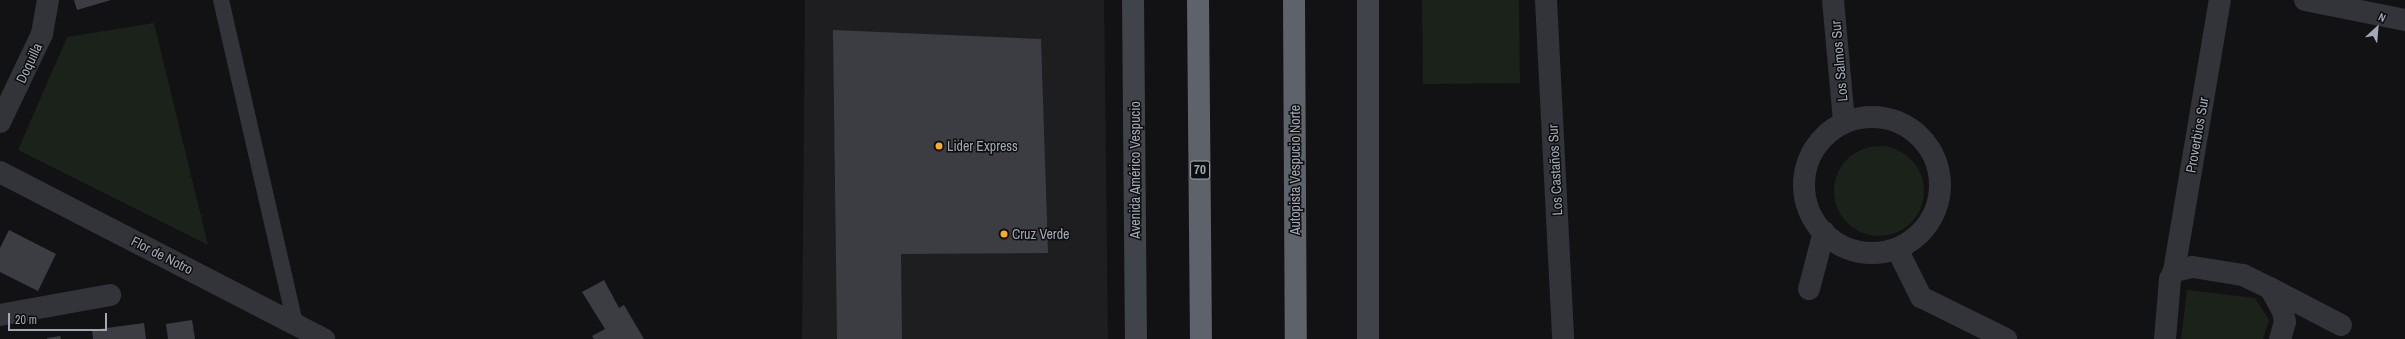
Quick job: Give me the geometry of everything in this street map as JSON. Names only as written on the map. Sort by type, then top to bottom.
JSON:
[{"type":"highway","name":"70","points":[[1198,0],[1201,339]]},
{"type":"highway","name":"Autopista Vespucio Norte","points":[[1294,0],[1296,339]]},
{"type":"main road","name":"Avenida Américo Vespucio","points":[[1133,0],[1136,339]]},
{"type":"main road","points":[[1368,0],[1368,339]]},
{"type":"street","name":"Doquilla","points":[[0,122],[42,34],[48,0]]},
{"type":"street","name":"Los Castaños Sur","points":[[1546,0],[1563,339]]},
{"type":"street","name":"Los Salmos Sur","points":[[1833,0],[1844,122]]},
{"type":"street","name":"Proverbios Sur","points":[[2164,339],[2170,279],[2174,271],[2220,0]]},
{"type":"street","points":[[2305,0],[2405,20]]},
{"type":"street","name":"Los Salmos Sur","points":[[1870,116],[1898,121],[1920,136],[1936,158],[1941,185],[1936,212],[1920,234],[1897,249],[1858,251],[1824,232],[1811,214],[1805,194],[1805,172],[1812,152],[1826,134],[1844,122],[1870,116]]},
{"type":"street","name":"Flor de Notro","points":[[0,172],[324,339]]},
{"type":"street","points":[[1809,289],[1824,232]]},
{"type":"street","points":[[1897,249],[1921,297],[2006,339]]},
{"type":"street","points":[[2174,271],[2193,267],[2243,275],[2341,325]]},
{"type":"street","points":[[2270,288],[2283,311],[2285,322],[2280,339]]},
{"type":"street","points":[[0,315],[110,295]]},
{"type":"lane","points":[[222,0],[295,324]]},
{"type":"shaded area","points":[[805,0],[1104,0],[1108,339],[802,339]]},
{"type":"shaded area","points":[[1422,0],[1519,0],[1520,83],[1423,84]]},
{"type":"shaded area","points":[[154,23],[208,245],[18,150],[67,37]]},
{"type":"shaded area","points":[[1879,146],[1896,150],[1911,159],[1920,174],[1924,191],[1920,208],[1911,223],[1896,232],[1879,236],[1862,232],[1847,223],[1838,208],[1834,191],[1838,174],[1847,159],[1862,150]]},
{"type":"shaded area","points":[[2187,290],[2255,298],[2269,320],[2263,339],[2181,339]]},
{"type":"building","points":[[74,0],[111,0],[77,10]]},
{"type":"building","name":"Lider Express","points":[[833,30],[1041,39],[1048,253],[901,254],[902,339],[837,339]]},
{"type":"building","points":[[9,230],[56,254],[38,291],[0,272],[0,248]]},
{"type":"building","points":[[604,280],[619,308],[624,305],[644,339],[594,339],[592,336],[605,329],[582,292]]},
{"type":"building","points":[[192,320],[195,339],[168,339],[166,324]]},
{"type":"building","points":[[144,323],[146,339],[93,339],[92,330]]},
{"type":"building","points":[[60,336],[61,339],[47,339],[47,338]]},
{"type":"place","name":"Lider Express","points":[[939,146]]},
{"type":"place","name":"Cruz Verde","points":[[1004,234]]}]
